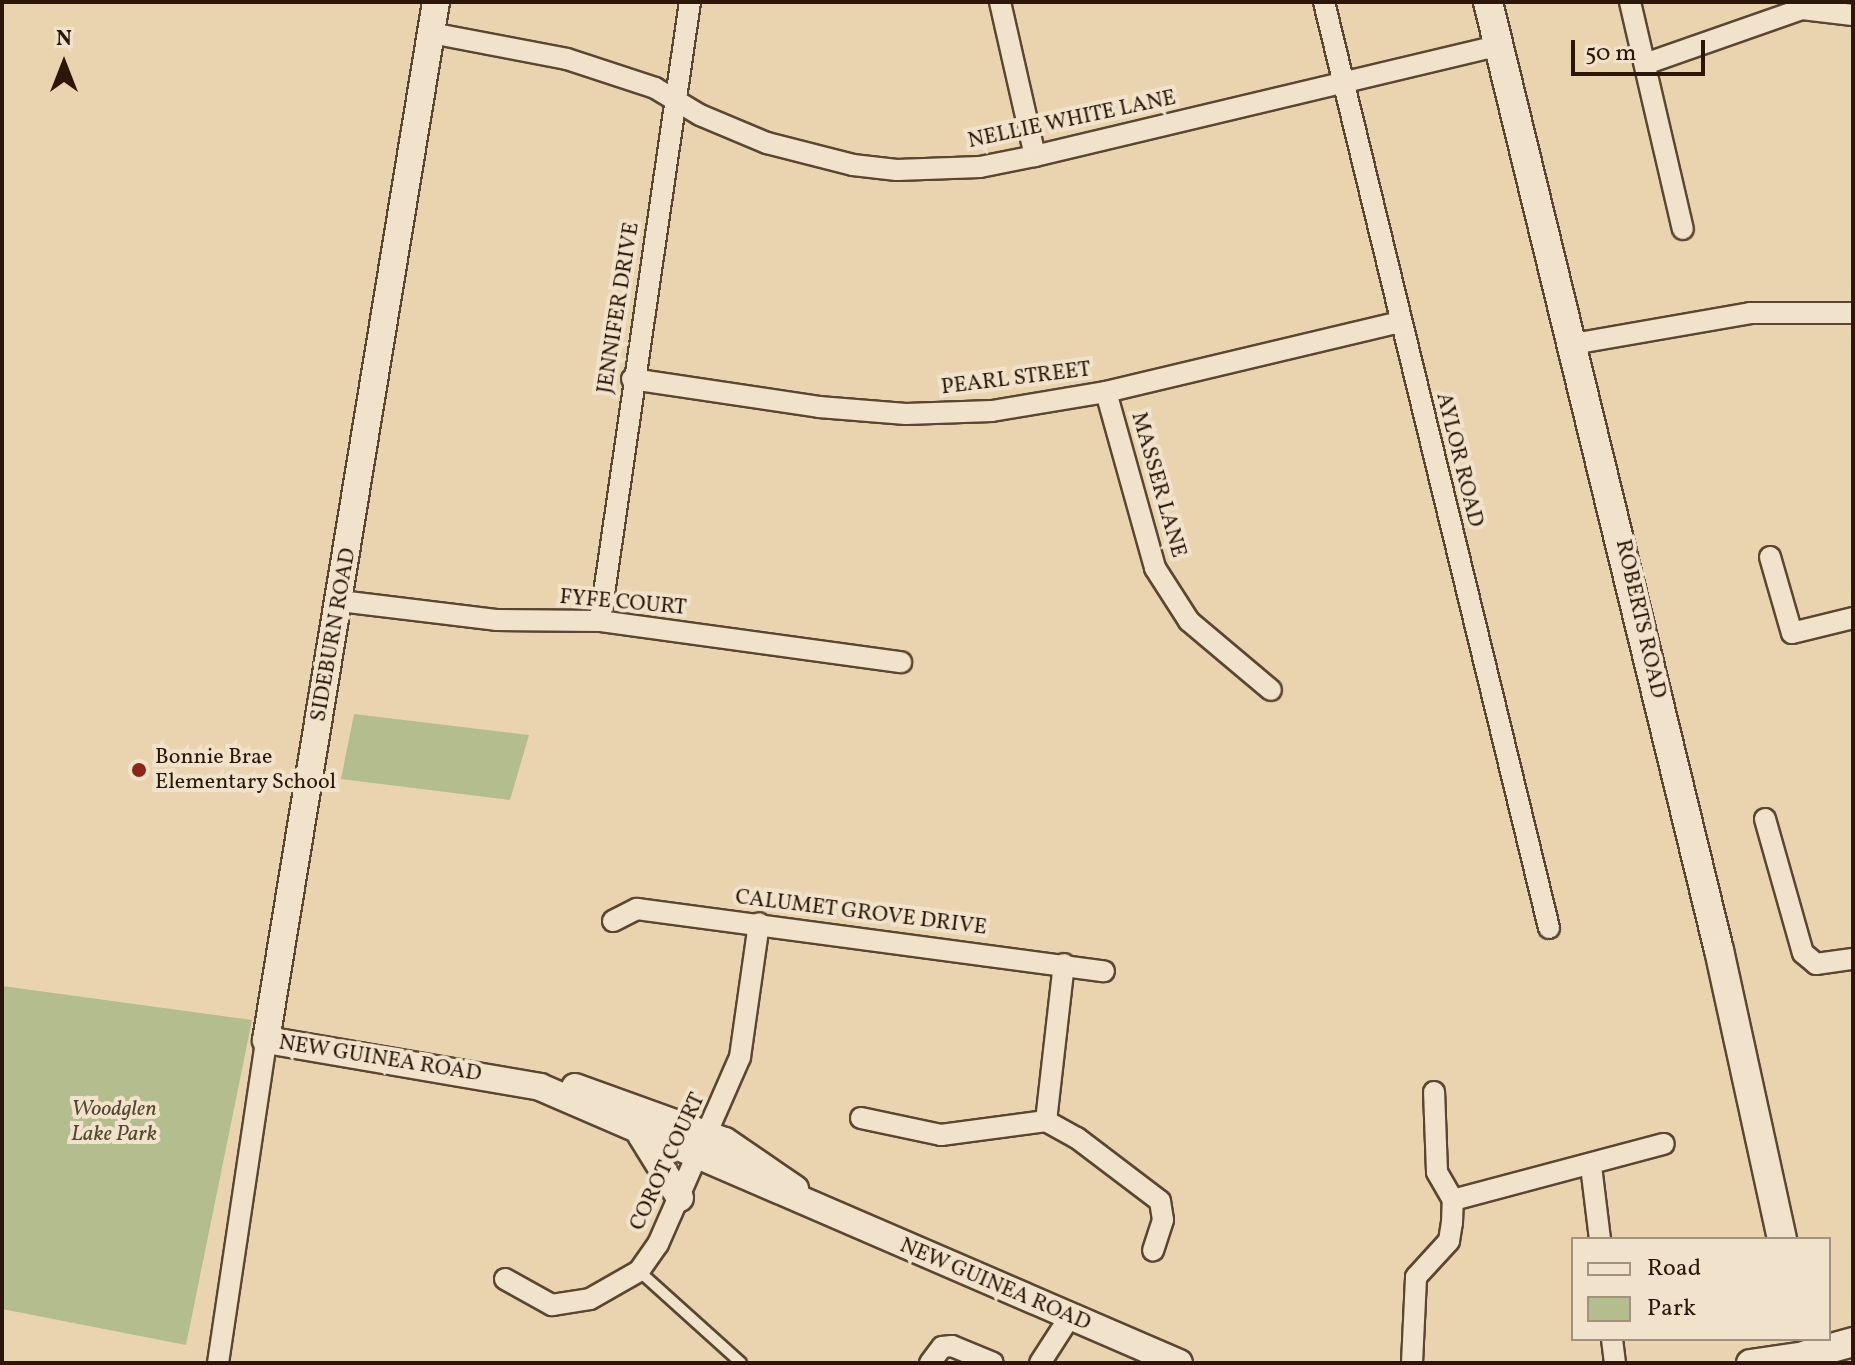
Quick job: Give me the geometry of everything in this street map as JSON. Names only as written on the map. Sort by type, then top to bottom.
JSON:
[{"type":"main road","name":"ROBERTS ROAD","points":[[1488,2],[1719,950],[1782,1237]]},
{"type":"main road","points":[[1809,1357],[1853,1342]]},
{"type":"street","name":"SIDEBURN ROAD","points":[[218,1363],[266,1040],[436,2]]},
{"type":"street","name":"JENNIFER DRIVE","points":[[600,621],[632,379],[690,2]]},
{"type":"street","points":[[1000,2],[1035,156]]},
{"type":"street","name":"AYLOR ROAD","points":[[1324,2],[1549,928]]},
{"type":"street","points":[[1630,2],[1683,229]]},
{"type":"street","points":[[1645,64],[1802,9],[1823,7],[1853,17]]},
{"type":"street","name":"NELLIE WHITE LANE","points":[[431,33],[567,59],[675,100],[767,143],[853,165],[945,170],[1035,156],[1498,46]]},
{"type":"street","points":[[1573,344],[1750,313],[1853,313]]},
{"type":"street","name":"PEARL STREET","points":[[632,379],[819,407],[906,414],[992,411],[1106,392],[1400,322]]},
{"type":"street","name":"MASSER LANE","points":[[1106,392],[1155,568],[1189,621],[1271,690]]},
{"type":"street","points":[[1770,557],[1792,633],[1853,618]]},
{"type":"street","name":"FYFE COURT","points":[[340,601],[496,620],[600,621],[901,662]]},
{"type":"street","points":[[1765,819],[1803,953],[1816,964],[1853,959]]},
{"type":"street","name":"CALUMET GROVE DRIVE","points":[[613,921],[637,909],[1104,971]]},
{"type":"street","name":"COROT COURT","points":[[639,1271],[680,1198],[740,1057],[759,923]]},
{"type":"street","points":[[1046,1121],[1064,964]]},
{"type":"street","name":"NEW GUINEA ROAD","points":[[266,1040],[540,1087],[582,1087],[703,1145],[812,1206],[1179,1363]]},
{"type":"street","name":"NEW GUINEA ROAD","points":[[540,1087],[641,1135],[703,1145]]},
{"type":"street","points":[[1412,1363],[1416,1277],[1449,1241],[1453,1200],[1437,1172],[1434,1092]]},
{"type":"street","points":[[861,1118],[941,1135],[1046,1121],[1077,1138],[1160,1201],[1163,1220],[1153,1250]]},
{"type":"street","points":[[641,1135],[680,1198]]},
{"type":"street","points":[[1453,1200],[1591,1166],[1664,1144]]},
{"type":"street","points":[[1591,1166],[1600,1237]]},
{"type":"street","points":[[505,1279],[535,1300],[562,1305],[614,1288],[639,1271]]},
{"type":"street","points":[[1040,1363],[1069,1318]]},
{"type":"street","points":[[1612,1341],[1615,1363]]},
{"type":"street","points":[[930,1363],[942,1347],[952,1346],[993,1363]]},
{"type":"street","points":[[1750,1363],[1809,1357]]},
{"type":"lane","points":[[639,1271],[741,1363]]},
{"type":"green space","points":[[354,714],[529,735],[510,800],[341,779]]},
{"type":"green space","name":"Woodglen Lake Park","points":[[2,986],[252,1020],[186,1345],[2,1309]]},
{"type":"place","name":"Bonnie Brae Elementary School","points":[[139,770]]}]
